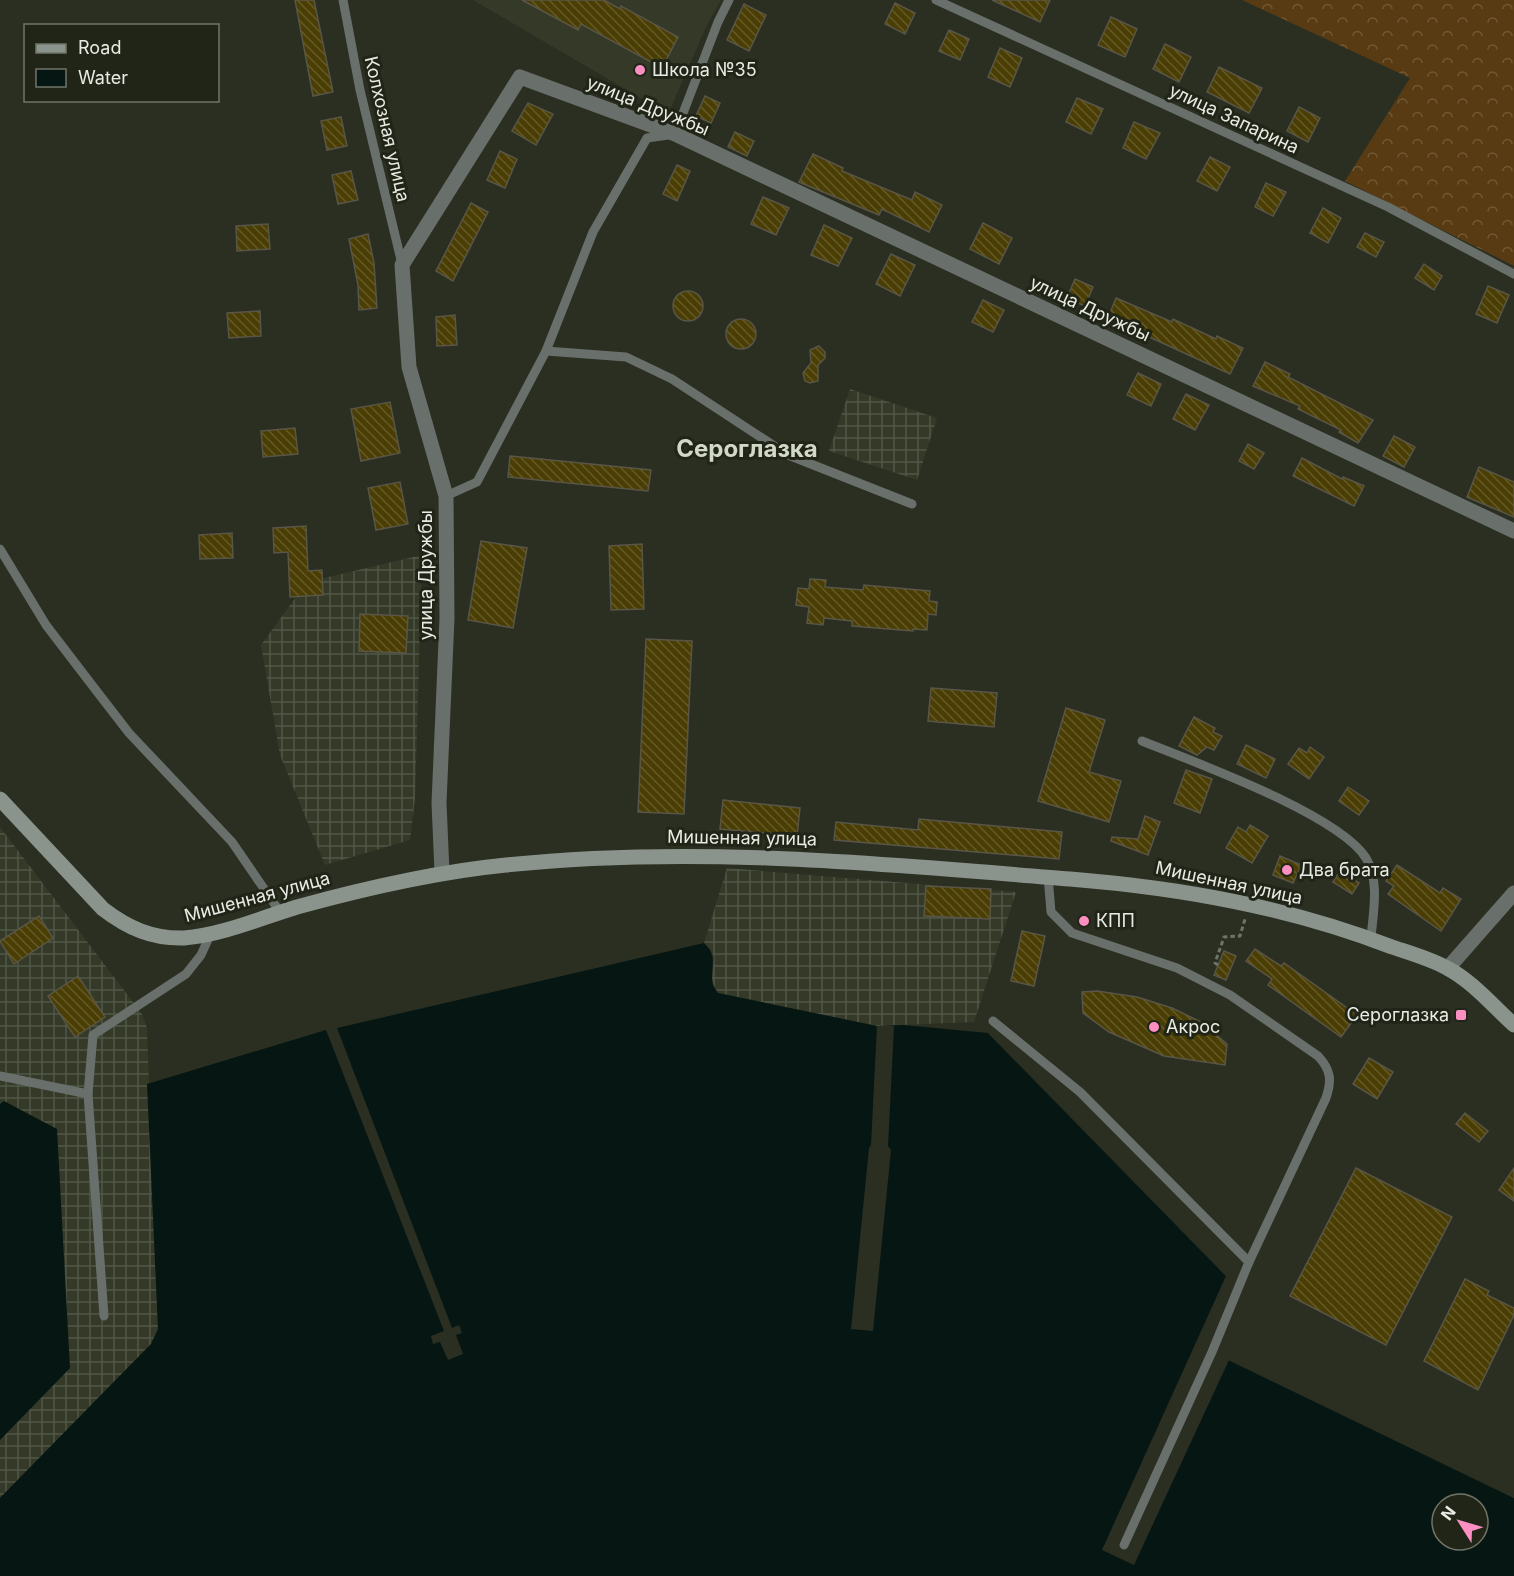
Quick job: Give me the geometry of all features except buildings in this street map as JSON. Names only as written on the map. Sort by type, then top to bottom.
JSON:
[{"type":"main road","name":"Мишенная улица","points":[[0,799],[79,887],[122,924],[144,933],[166,937],[184,938],[211,933],[340,895],[442,872],[594,858],[730,855],[895,863],[1106,880],[1202,894],[1275,910],[1371,938],[1448,968],[1514,1025]]},
{"type":"street","name":"улица Дружбы","points":[[442,872],[439,803],[447,618],[446,496],[409,367],[402,265],[520,77],[675,135],[1514,531]]},
{"type":"street","points":[[1448,968],[1514,893]]},
{"type":"lane","name":"Колхозная улица","points":[[343,0],[360,90],[402,265]]},
{"type":"lane","points":[[446,496],[477,482],[546,351],[593,232],[647,138],[675,135],[718,22],[729,0]]},
{"type":"lane","name":"улица Запарина","points":[[936,0],[1388,207],[1514,274]]},
{"type":"lane","points":[[546,351],[626,357],[672,378],[788,455],[912,504]]},
{"type":"lane","points":[[0,549],[46,625],[102,698],[129,733],[232,842],[280,912]]},
{"type":"lane","points":[[1142,741],[1288,803],[1351,838],[1367,859],[1374,878],[1371,938]]},
{"type":"lane","points":[[1048,876],[1051,912],[1072,933],[1177,968],[1230,995],[1318,1056],[1329,1071],[1330,1082],[1326,1098],[1249,1262],[1212,1352],[1124,1545]]},
{"type":"lane","points":[[104,1316],[88,1094],[93,1035],[186,974],[201,955],[211,933]]},
{"type":"lane","points":[[993,1022],[1080,1092],[1249,1262]]},
{"type":"lane","points":[[0,1076],[88,1094]]},
{"type":"path","points":[[1218,965],[1215,963],[1224,937],[1240,936],[1246,917],[1255,916]]},
{"type":"shaded area","name":"Школа №35","points":[[473,0],[721,0],[707,25],[668,114]]},
{"type":"shaded area","points":[[850,389],[937,418],[917,480],[829,451]]},
{"type":"shaded area","points":[[422,555],[415,799],[410,840],[325,865],[280,755],[261,645],[307,582]]},
{"type":"shaded area","points":[[0,827],[142,1014],[147,1028],[158,1329],[151,1344],[0,1498],[0,1440],[70,1368],[4,1101],[0,1104]]},
{"type":"shaded area","points":[[727,868],[1016,892],[974,1022],[877,1026],[718,993],[711,981],[714,957],[704,943]]},
{"type":"green space","points":[[1242,0],[1514,0],[1514,266],[1345,181],[1410,78]]},
{"type":"water","points":[[704,943],[712,956],[712,980],[718,993],[877,1026],[903,1025],[988,1033],[1226,1276],[1197,1345],[1514,1498],[1514,1576],[0,1576],[0,1498],[151,1344],[158,1329],[147,1084],[326,1030],[444,1331],[431,1336],[433,1344],[440,1342],[448,1360],[463,1354],[456,1335],[462,1333],[459,1325],[452,1328],[337,1028]]},
{"type":"water","points":[[4,1101],[57,1129],[70,1368],[0,1440],[0,1104]]},
{"type":"pier","points":[[877,1026],[894,1026],[888,1146],[891,1150],[873,1331],[851,1329],[871,1145]]},
{"type":"pier","points":[[988,1031],[1228,1275],[1200,1343],[1514,1494],[1514,1498],[1229,1360],[1134,1565],[1102,1550],[1226,1276]]},
{"type":"place","name":"Школа №35","points":[[640,70]]},
{"type":"place","name":"Два брата","points":[[1287,870]]},
{"type":"place","name":"КПП","points":[[1084,921]]},
{"type":"place","name":"Сероглазка","points":[[1461,1015]]},
{"type":"place","name":"Акрос","points":[[1154,1027]]},
{"type":"district","name":"Сероглазка","points":[[747,449]]}]
